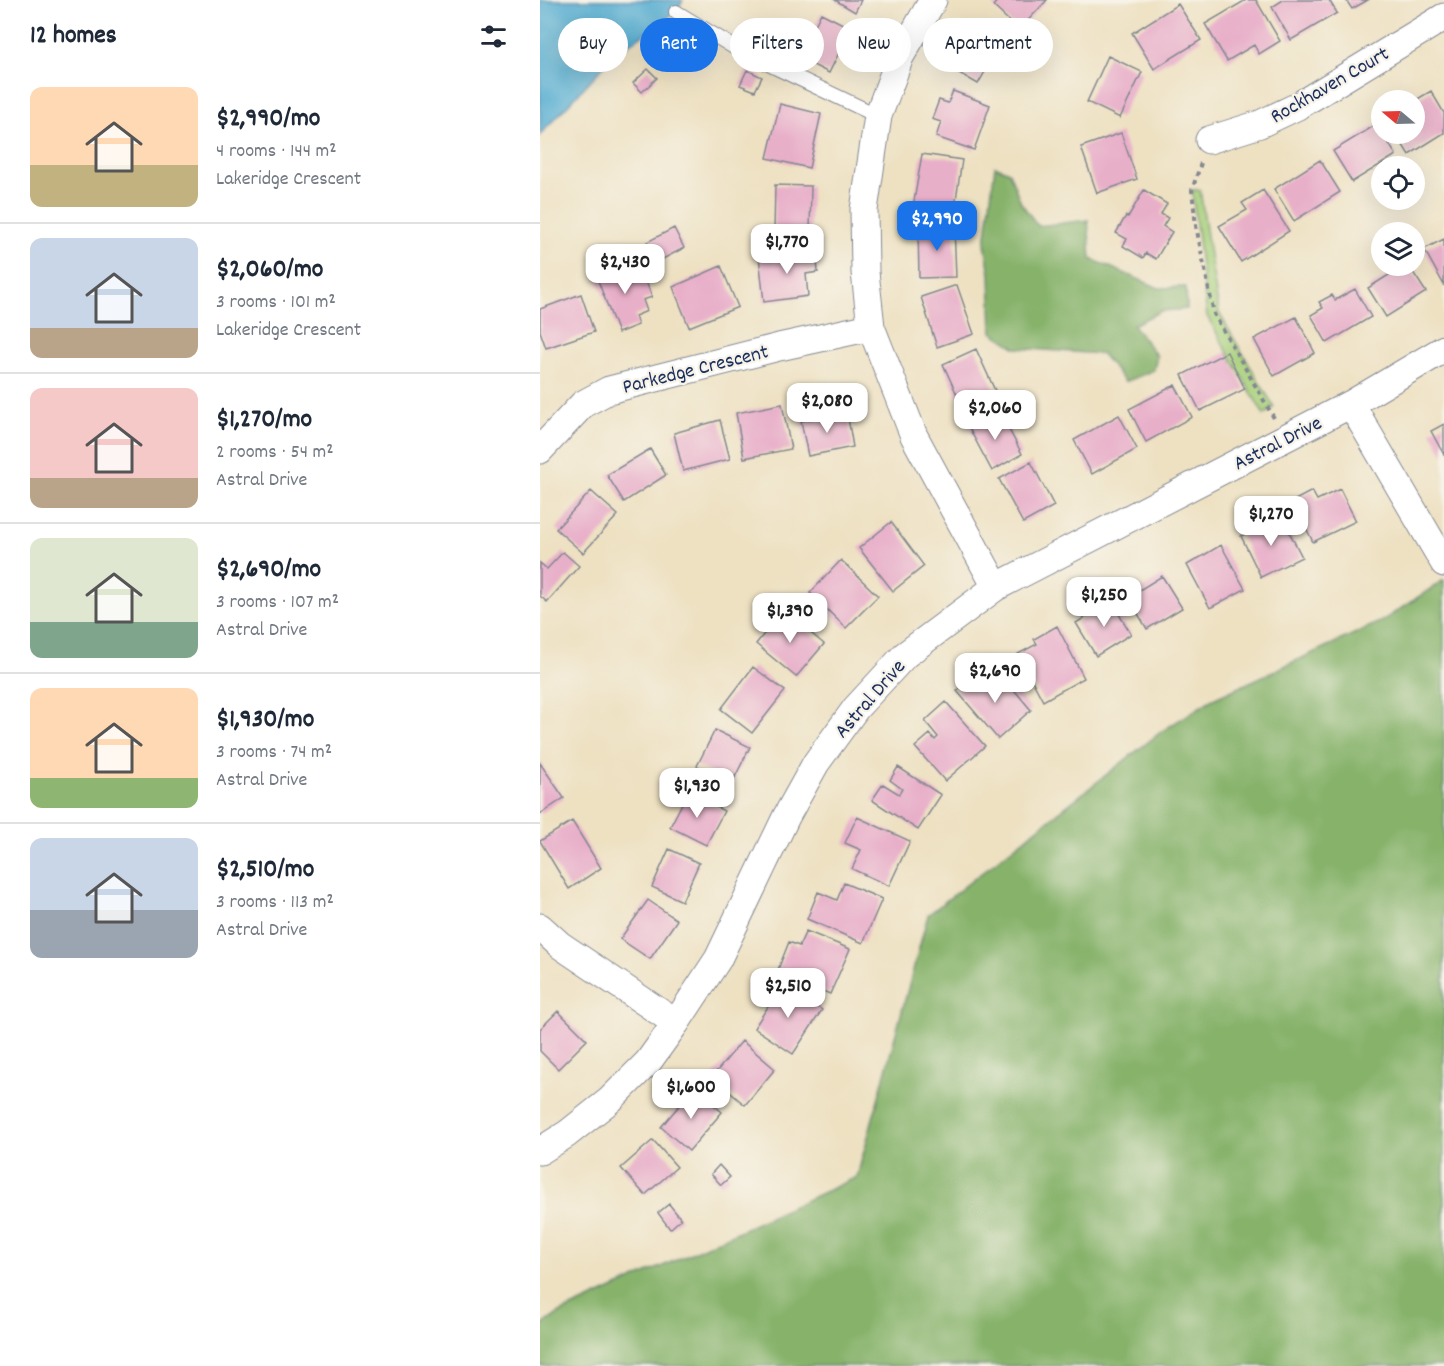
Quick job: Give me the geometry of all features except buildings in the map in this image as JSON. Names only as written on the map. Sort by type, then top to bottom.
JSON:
[{"type":"street","points":[[933,0],[900,57],[878,116],[864,210],[871,327],[914,436],[996,588]]},
{"type":"street","name":"Rockhaven Court","points":[[1209,140],[1260,124],[1298,106],[1444,16]]},
{"type":"street","name":"Parkedge Crescent","points":[[540,450],[583,404],[609,390],[779,347],[871,327]]},
{"type":"street","name":"Astral Drive","points":[[540,1151],[567,1134],[610,1100],[648,1062],[718,959],[791,808],[816,763],[856,708],[905,655],[996,588],[1351,404],[1444,349]]},
{"type":"street","points":[[1351,404],[1444,563]]},
{"type":"street","points":[[540,927],[560,945],[676,1023]]},
{"type":"lane","points":[[676,12],[737,49],[878,116]]},
{"type":"path","points":[[1209,140],[1192,190],[1196,226],[1214,314],[1285,437]]},
{"type":"green space","points":[[995,166],[1009,172],[1021,203],[1038,226],[1088,220],[1091,259],[1159,288],[1186,287],[1187,309],[1161,311],[1133,325],[1157,356],[1154,370],[1125,382],[1102,354],[1016,348],[992,332],[990,274],[985,243]]},
{"type":"green space","points":[[1192,190],[1200,190],[1219,313],[1274,407],[1264,415],[1207,316]]},
{"type":"green space","points":[[1444,580],[1444,1366],[540,1366],[540,1327],[558,1314],[857,1177],[928,915],[1162,731],[1211,700],[1382,621]]},
{"type":"water","points":[[540,0],[683,0],[676,12],[667,18],[640,18],[640,37],[628,45],[628,18],[558,18],[558,72],[598,72],[540,135]]}]
